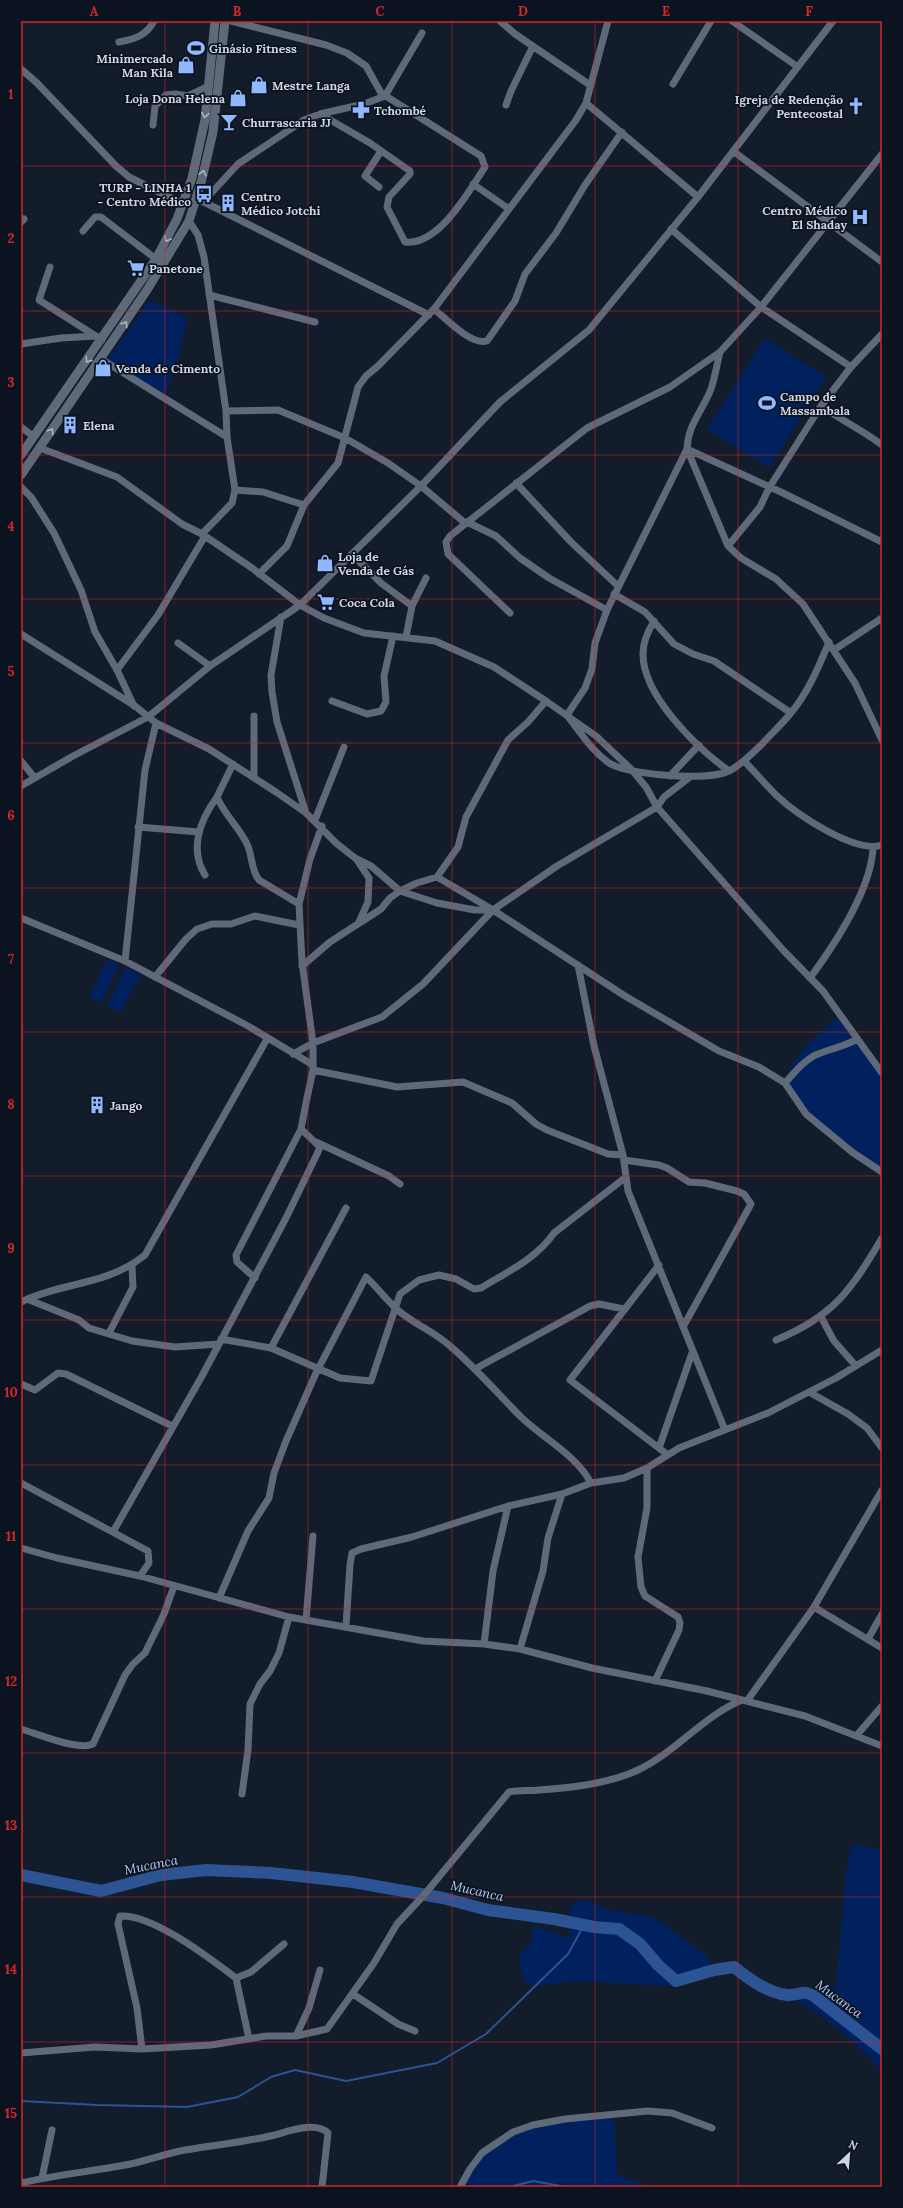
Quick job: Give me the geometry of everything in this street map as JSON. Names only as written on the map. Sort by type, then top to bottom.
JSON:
[{"type":"street","points":[[119,42],[137,38],[145,33],[154,21]]},
{"type":"street","points":[[21,456],[99,338],[156,259],[168,238],[183,204],[201,140],[209,86],[215,21]]},
{"type":"street","points":[[200,200],[217,109],[225,21]]},
{"type":"street","points":[[231,21],[326,44],[347,53],[366,66],[379,90],[385,96],[481,156],[485,167],[450,218],[438,229],[420,241],[406,242],[386,207],[387,200],[410,172],[381,151],[320,114]]},
{"type":"street","points":[[500,21],[590,86]]},
{"type":"street","points":[[259,574],[287,546],[304,506],[338,463],[358,388],[366,376],[378,366],[431,312],[576,120],[586,103],[608,21]]},
{"type":"street","points":[[672,84],[711,21]]},
{"type":"street","points":[[732,21],[798,67]]},
{"type":"street","points":[[21,786],[34,777],[148,717],[210,666],[300,605],[421,486],[500,402],[589,330],[698,197],[833,21]]},
{"type":"street","points":[[21,475],[164,264],[200,200],[238,164],[304,120],[320,114],[364,104],[385,96],[422,33]]},
{"type":"street","points":[[506,105],[511,91],[533,46]]},
{"type":"street","points":[[21,69],[37,82],[116,166],[129,177],[183,204]]},
{"type":"street","points":[[153,125],[155,106],[166,95],[175,94],[188,96],[209,86]]},
{"type":"street","points":[[586,103],[698,197]]},
{"type":"street","points":[[200,200],[431,312],[473,340],[481,343],[487,341],[515,301],[525,274],[556,233],[585,185],[622,132]]},
{"type":"street","points":[[379,187],[365,176],[381,151]]},
{"type":"street","points":[[733,151],[827,223],[882,262]]},
{"type":"street","points":[[510,613],[448,554],[446,542],[450,536],[588,428],[670,387],[720,352],[761,307],[882,154]]},
{"type":"street","points":[[474,184],[509,209]]},
{"type":"street","points":[[82,231],[95,217],[101,217],[156,259]]},
{"type":"street","points":[[118,670],[158,615],[203,535],[232,503],[235,490],[227,437],[226,411],[204,257],[198,235],[188,221]]},
{"type":"street","points":[[671,230],[761,307],[851,367]]},
{"type":"street","points":[[50,266],[39,300],[99,338]]},
{"type":"street","points":[[209,295],[315,322]]},
{"type":"street","points":[[728,546],[760,508],[768,488],[821,406],[851,367],[882,334]]},
{"type":"street","points":[[21,344],[61,338],[99,338]]},
{"type":"street","points":[[720,352],[711,389],[692,423],[687,438],[687,449],[728,546],[741,558],[788,588],[803,604],[855,683],[882,740]]},
{"type":"street","points":[[101,359],[227,437]]},
{"type":"street","points":[[821,406],[839,419],[857,427],[882,445]]},
{"type":"street","points":[[226,411],[278,410],[345,438],[388,463],[421,486],[466,522],[496,536],[520,558],[548,578],[607,610]]},
{"type":"street","points":[[21,427],[34,437]]},
{"type":"street","points":[[40,448],[116,477],[182,524],[203,535],[300,605],[324,618],[364,633],[435,641],[464,653],[494,667],[596,736],[632,769],[646,787],[657,807],[823,992],[882,1073]]},
{"type":"street","points":[[687,449],[768,488],[822,511],[882,542]]},
{"type":"street","points":[[567,715],[585,688],[592,669],[595,643],[614,594],[687,449]]},
{"type":"street","points":[[516,483],[571,542],[618,586]]},
{"type":"street","points":[[21,487],[30,497],[54,534],[81,590],[95,632],[118,670],[135,706]]},
{"type":"street","points":[[235,490],[267,493],[304,506]]},
{"type":"street","points":[[352,554],[381,583],[412,606]]},
{"type":"street","points":[[406,637],[412,606],[426,578]]},
{"type":"street","points":[[614,594],[645,612],[654,621],[665,637],[674,644],[693,654],[714,660],[791,713]]},
{"type":"street","points":[[281,617],[271,675],[272,692],[277,722],[306,813]]},
{"type":"street","points":[[834,650],[882,618]]},
{"type":"street","points":[[654,621],[644,642],[642,653],[646,676],[657,697],[699,745],[713,759],[729,771]]},
{"type":"street","points":[[21,634],[135,706],[156,723],[209,749],[254,777],[315,820],[336,843],[355,858],[370,866],[400,891],[438,903],[475,910],[493,910]]},
{"type":"street","points":[[332,701],[367,714],[381,711],[386,702],[384,676],[393,636]]},
{"type":"street","points":[[567,715],[593,751],[610,764],[670,776],[691,777],[729,771],[744,761],[791,713],[804,694],[829,642]]},
{"type":"street","points":[[178,643],[210,666]]},
{"type":"street","points":[[302,966],[330,942],[359,922],[372,916],[400,891],[417,882],[437,877],[458,847],[466,817],[508,740],[518,732],[546,701]]},
{"type":"street","points":[[254,716],[254,777]]},
{"type":"street","points":[[125,960],[145,770],[156,723]]},
{"type":"street","points":[[670,776],[699,745]]},
{"type":"street","points":[[315,820],[344,746]]},
{"type":"street","points":[[713,759],[718,773]]},
{"type":"street","points":[[21,761],[34,777]]},
{"type":"street","points":[[744,761],[777,796],[818,825],[844,840],[873,848],[882,845]]},
{"type":"street","points":[[205,874],[196,857],[199,832],[206,811],[217,797],[232,764]]},
{"type":"street","points":[[293,1054],[313,1043],[382,1016],[423,984],[493,910],[557,866],[657,807],[664,797],[691,777]]},
{"type":"street","points":[[217,797],[221,806],[246,842],[255,875],[259,880],[299,904]]},
{"type":"street","points":[[254,1278],[238,1262],[236,1255],[301,1129],[313,1067],[313,1043],[302,966],[299,904],[310,859],[322,826]]},
{"type":"street","points":[[138,827],[199,832]]},
{"type":"street","points":[[810,978],[841,932],[867,882],[872,865],[873,848]]},
{"type":"street","points":[[355,858],[369,878],[368,902],[359,922]]},
{"type":"street","points":[[437,877],[493,910],[625,996],[719,1051],[759,1067],[785,1083],[806,1114],[852,1152],[882,1172]]},
{"type":"street","points":[[155,977],[186,939],[197,929],[212,924],[236,922],[255,916],[299,925]]},
{"type":"street","points":[[21,918],[125,960],[248,1026],[313,1067],[397,1087],[463,1082],[512,1103],[536,1124],[547,1130],[608,1154],[659,1165],[667,1168],[689,1182],[705,1183],[744,1194],[751,1204],[683,1327]]},
{"type":"street","points":[[578,965],[594,1046],[624,1158],[626,1177],[632,1204],[659,1265],[692,1353],[725,1430]]},
{"type":"street","points":[[24,1300],[104,1278],[132,1266],[145,1255],[267,1039]]},
{"type":"street","points":[[785,1083],[800,1067],[817,1054],[846,1046],[857,1039]]},
{"type":"street","points":[[113,1532],[150,1470],[172,1426],[220,1342],[318,1152],[320,1147],[301,1129]]},
{"type":"street","points":[[316,1142],[389,1176],[400,1184]]},
{"type":"street","points":[[24,1300],[79,1320],[89,1328],[109,1333],[124,1339],[162,1346],[220,1342],[271,1348],[340,1378],[371,1381],[400,1294],[419,1280],[439,1276],[456,1279],[474,1289],[481,1288],[529,1259],[546,1245],[554,1233],[626,1177]]},
{"type":"street","points":[[271,1348],[346,1208]]},
{"type":"street","points":[[776,1340],[821,1317],[839,1301],[851,1286],[882,1238]]},
{"type":"street","points":[[659,1265],[570,1380],[668,1455]]},
{"type":"street","points":[[109,1333],[132,1287],[132,1266]]},
{"type":"street","points":[[219,1598],[248,1531],[269,1498],[274,1473],[286,1441],[318,1369],[366,1277],[395,1307],[408,1318],[438,1335],[475,1369],[521,1416],[564,1454],[578,1462],[591,1483]]},
{"type":"street","points":[[475,1369],[590,1306],[599,1304],[624,1309]]},
{"type":"street","points":[[821,1317],[834,1341],[856,1366]]},
{"type":"street","points":[[346,1626],[352,1553],[360,1549],[412,1537],[508,1506],[562,1494],[591,1483],[624,1478],[647,1468],[678,1448],[768,1413],[856,1366],[882,1350]]},
{"type":"street","points":[[659,1448],[692,1353]]},
{"type":"street","points":[[21,1384],[35,1390],[58,1373],[66,1374],[172,1426]]},
{"type":"street","points":[[808,1392],[848,1414],[867,1428],[882,1448]]},
{"type":"street","points":[[647,1468],[647,1508],[638,1557],[641,1588],[645,1596],[678,1617],[680,1623],[679,1630],[655,1681]]},
{"type":"street","points":[[21,1483],[73,1513],[148,1551],[148,1563],[140,1576]]},
{"type":"street","points":[[21,2053],[95,2047],[142,2049],[211,2045],[266,2036],[296,2036],[327,2030],[353,1994],[397,1924],[424,1895],[509,1792],[576,1786],[620,1777],[638,1770],[658,1759],[719,1713],[745,1701],[814,1607],[882,1490]]},
{"type":"street","points":[[520,1649],[542,1572],[548,1538],[562,1494]]},
{"type":"street","points":[[484,1644],[493,1571],[508,1506]]},
{"type":"street","points":[[306,1620],[313,1536]]},
{"type":"street","points":[[21,1548],[57,1558],[140,1576],[289,1617],[423,1641],[484,1644],[520,1649],[592,1668],[745,1701],[805,1716],[882,1746]]},
{"type":"street","points":[[21,1729],[74,1745],[87,1747],[93,1744],[125,1675],[132,1664],[145,1653],[164,1614],[174,1586]]},
{"type":"street","points":[[814,1607],[882,1648]]},
{"type":"street","points":[[868,1639],[882,1614]]},
{"type":"street","points":[[242,1794],[248,1750],[250,1704],[278,1653],[289,1617]]},
{"type":"street","points":[[857,1735],[882,1706]]},
{"type":"street","points":[[142,2049],[137,2008],[118,1924],[120,1916],[126,1916],[160,1926],[236,1978],[249,2039]]},
{"type":"street","points":[[236,1978],[251,1972],[284,1944]]},
{"type":"street","points":[[296,2036],[309,2008],[320,1970]]},
{"type":"street","points":[[353,1994],[398,2024],[415,2031]]},
{"type":"street","points":[[460,2187],[470,2169],[482,2153],[512,2132],[533,2125],[565,2119],[648,2111],[672,2113],[712,2128]]},
{"type":"street","points":[[21,2183],[42,2178],[134,2163],[184,2151],[248,2141],[298,2128],[317,2128],[324,2129],[328,2133],[322,2187]]},
{"type":"street","points":[[42,2178],[52,2130]]},
{"type":"shaded area","points":[[150,300],[187,317],[182,343],[166,395],[107,360]]},
{"type":"shaded area","name":"Campo de Massambala","points":[[765,338],[826,377],[769,468],[707,429]]},
{"type":"shaded area","points":[[107,959],[119,964],[101,1003],[89,998]]},
{"type":"shaded area","points":[[125,967],[141,975],[120,1012],[107,1006]]},
{"type":"shaded area","points":[[840,1015],[882,1073],[882,1172],[806,1114],[785,1083],[793,1064],[799,1055],[815,1037]]},
{"type":"shaded area","points":[[852,1844],[882,1850],[882,2072],[873,2061],[838,2029],[813,2010],[788,1995],[836,1986],[846,1872]]},
{"type":"shaded area","points":[[585,1899],[609,1910],[650,1916],[667,1926],[707,1956],[712,1971],[671,1986],[574,1981],[535,1986],[524,1981],[520,1960],[523,1951],[532,1942],[533,1926],[554,1932],[564,1938],[570,1936],[570,1907],[577,1901]]},
{"type":"shaded area","points":[[614,2115],[617,2175],[641,2183],[645,2187],[460,2187],[482,2153],[533,2125]]},
{"type":"waterway","name":"Mucanca","points":[[21,1875],[101,1891],[161,1875],[206,1870],[271,1873],[353,1882],[443,1898],[488,1910],[554,1919],[594,1927],[619,1929],[640,1944],[658,1965],[676,1981],[714,1970],[734,1967],[752,1981],[780,1994],[791,1995],[806,1993],[814,1996],[882,2049]]},
{"type":"waterway","points":[[21,2101],[97,2105],[187,2107],[238,2097],[271,2077],[295,2070],[346,2081],[437,2063],[486,2034],[568,1954],[584,1925]]},
{"type":"waterway","points":[[509,2187],[533,2181],[566,2187]]},
{"type":"place","name":"Ginásio Fitness","points":[[196,48]]},
{"type":"place","name":"Minimercado Man Kila","points":[[186,65]]},
{"type":"place","name":"Mestre Langa","points":[[259,85]]},
{"type":"place","name":"Loja Dona Helena","points":[[238,98]]},
{"type":"place","name":"Igreja de Redenção Pentecostal","points":[[856,106]]},
{"type":"place","name":"Tchombé","points":[[361,110]]},
{"type":"place","name":"Churrascaria JJ","points":[[229,122]]},
{"type":"place","name":"TURP - LINHA 1 - Centro Médico","points":[[204,194]]},
{"type":"place","name":"Centro Médico Jotchi","points":[[228,203]]},
{"type":"place","name":"Centro Médico El Shaday","points":[[860,217]]},
{"type":"place","name":"Panetone","points":[[136,268]]},
{"type":"place","name":"Venda de Cimento","points":[[103,368]]},
{"type":"place","name":"Campo de Massambala","points":[[767,403]]},
{"type":"place","name":"Elena","points":[[70,425]]},
{"type":"place","name":"Loja de Venda de Gás","points":[[325,563]]},
{"type":"place","name":"Coca Cola","points":[[326,602]]},
{"type":"place","name":"Jango","points":[[97,1105]]}]
